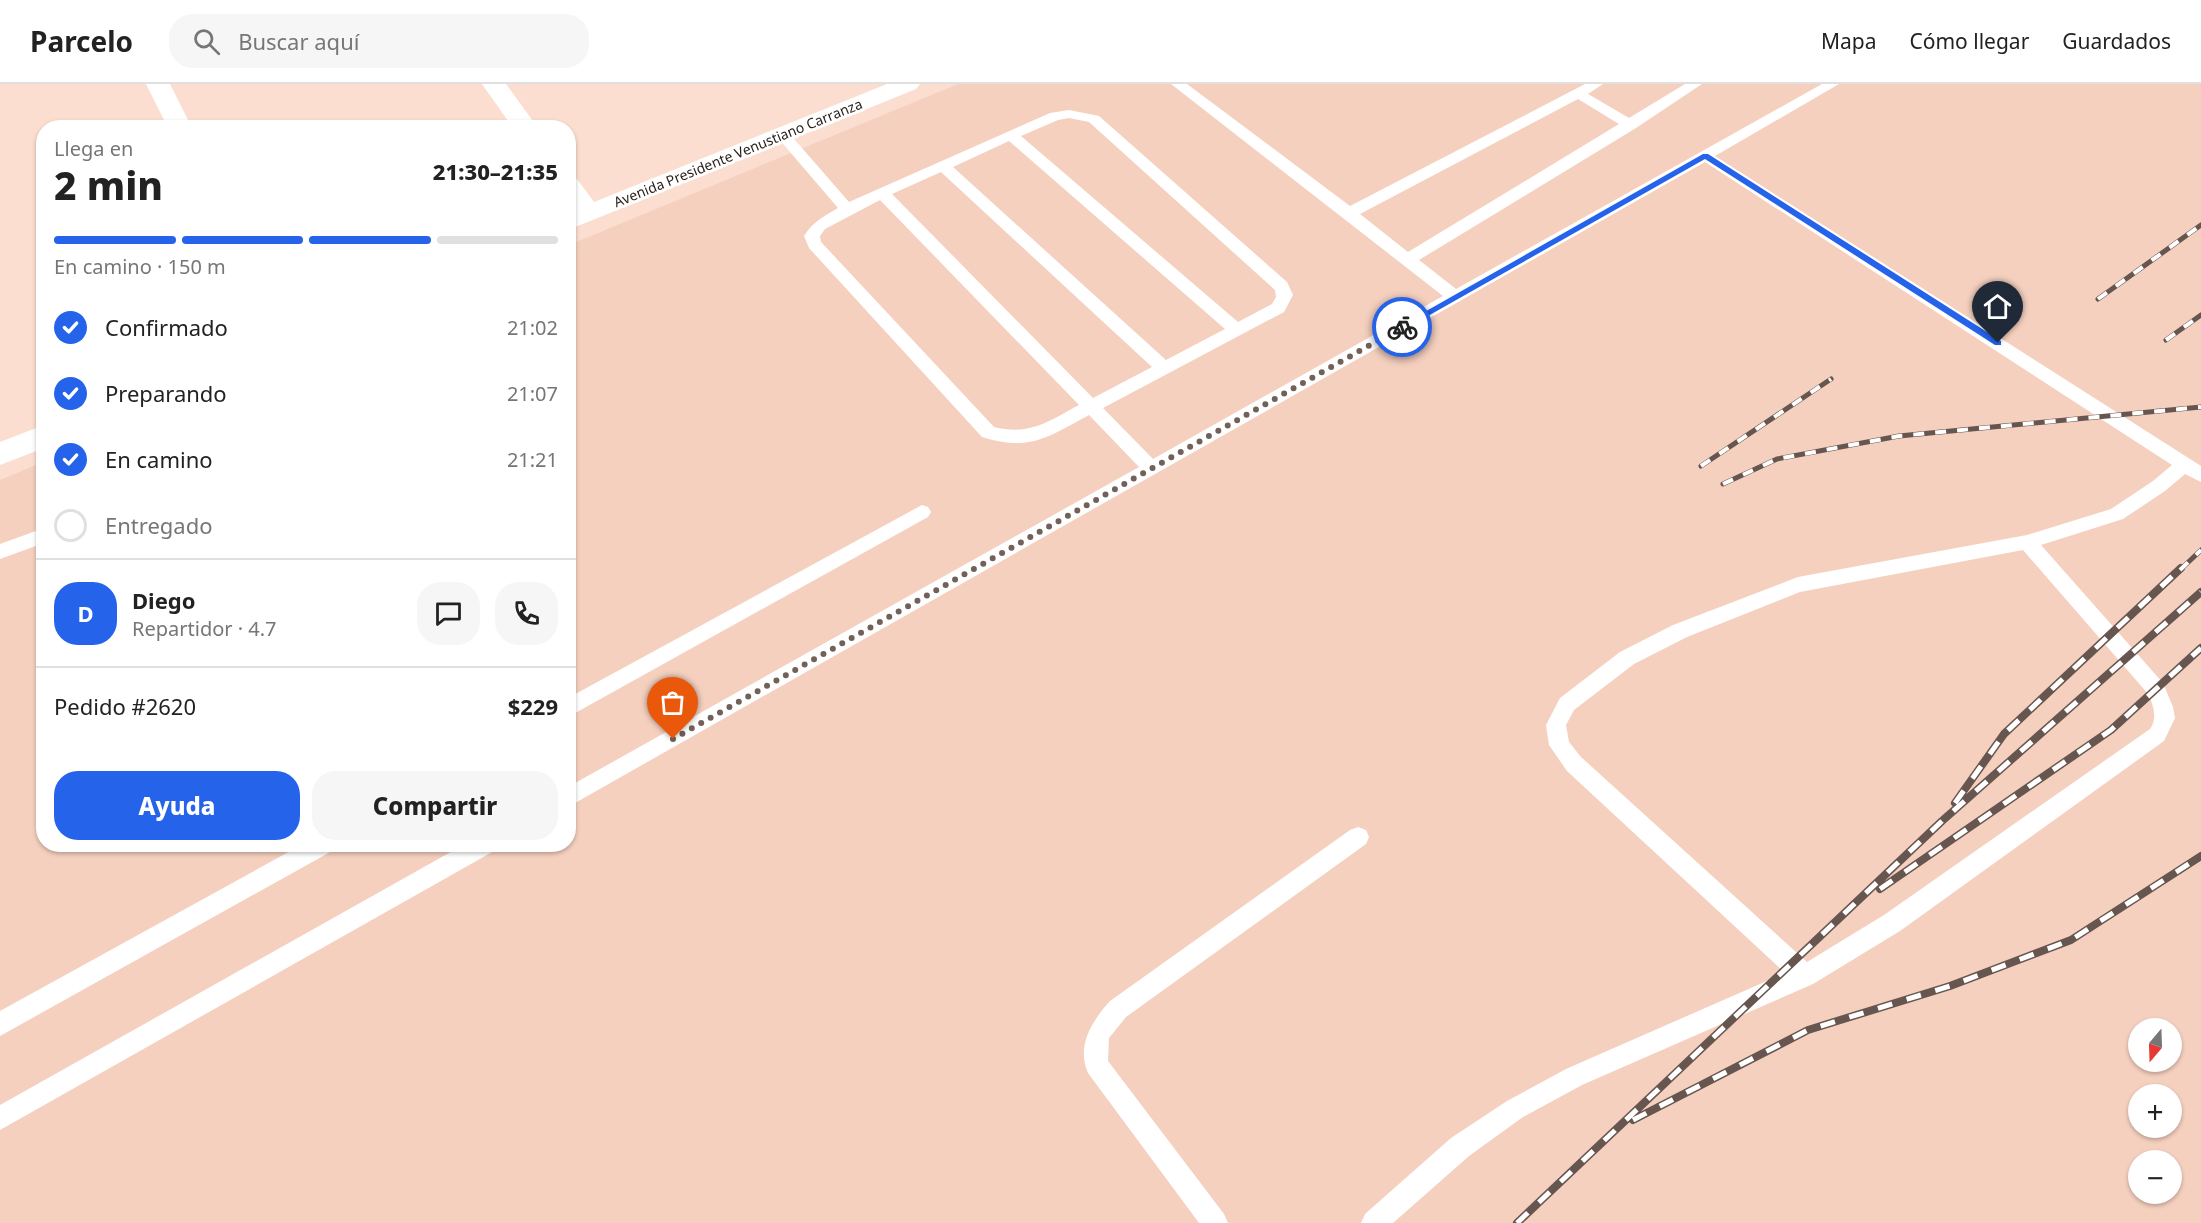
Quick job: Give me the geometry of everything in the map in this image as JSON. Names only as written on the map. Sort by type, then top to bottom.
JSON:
[{"type":"street","points":[[158,84],[176,120]]},
{"type":"street","points":[[494,84],[520,120]]},
{"type":"street","points":[[840,84],[860,104]]},
{"type":"street","name":"Avenida Presidente Venustiano Carranza","points":[[579,218],[908,84]]},
{"type":"street","points":[[0,454],[36,439]]},
{"type":"lane","points":[[1178,84],[1349,213],[1455,297]]},
{"type":"lane","points":[[1349,213],[1596,84]]},
{"type":"lane","points":[[1407,260],[1695,84]]},
{"type":"lane","points":[[576,793],[1833,84]]},
{"type":"lane","points":[[1579,94],[1631,124]]},
{"type":"lane","points":[[1069,114],[1094,119],[1281,286],[1285,300],[1278,308],[1041,434],[1023,439],[988,432],[814,244],[812,236],[815,230],[847,209],[943,166],[1055,116],[1069,114]]},
{"type":"lane","points":[[783,135],[847,209]]},
{"type":"lane","points":[[1011,135],[1237,330]]},
{"type":"lane","points":[[1706,156],[2193,469]]},
{"type":"lane","points":[[943,166],[1164,368]]},
{"type":"lane","points":[[882,193],[1152,469]]},
{"type":"lane","points":[[1805,976],[1574,764],[1558,745],[1556,725],[1567,704],[1628,658],[1680,631],[1798,585],[2027,542],[2117,514],[2159,486],[2193,469]]},
{"type":"lane","points":[[576,704],[922,512]]},
{"type":"lane","points":[[0,552],[36,538]]},
{"type":"lane","points":[[1374,1223],[1460,1147],[1515,1109],[1574,1077],[1805,976],[1901,917],[2157,735],[2164,727],[2166,717],[2163,703],[2156,689],[2027,542]]},
{"type":"lane","points":[[1215,1223],[1096,1065],[1095,1046],[1101,1027],[1118,1010],[1358,837]]},
{"type":"lane","points":[[0,1024],[310,852]]},
{"type":"lane","points":[[0,1118],[472,852]]},
{"type":"shaded area","points":[[958,84],[2201,84],[2201,1223],[0,1223],[0,480],[36,465],[36,852],[576,852],[576,242]]},
{"type":"railway","points":[[2098,299],[2201,225]]},
{"type":"railway","points":[[2166,340],[2201,315]]},
{"type":"railway","points":[[1701,466],[1831,379]]},
{"type":"railway","points":[[1723,484],[1777,459],[1899,436],[2201,407]]},
{"type":"railway","points":[[2180,570],[2201,550]]},
{"type":"railway","points":[[1955,803],[2004,734],[2181,568]]},
{"type":"railway","points":[[1517,1223],[1942,821],[2201,592]]},
{"type":"railway","points":[[1880,889],[2111,730],[2201,648]]},
{"type":"railway","points":[[1633,1120],[1808,1030],[1950,986],[2071,940],[2201,856]]},
{"type":"way so far","points":[[673,739],[1402,327]]},
{"type":"route","points":[[1402,327],[1706,156],[1998,343]]}]
